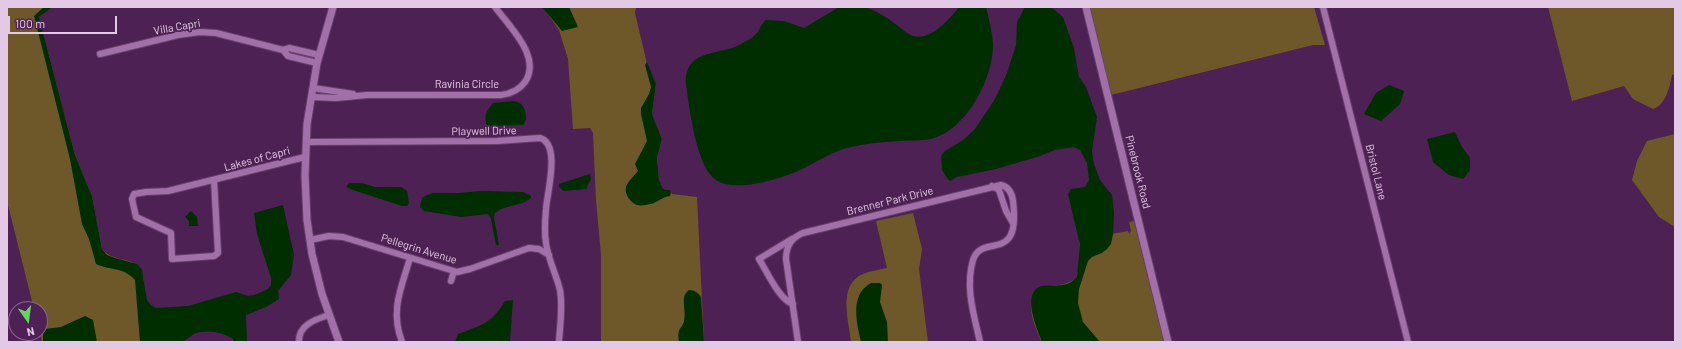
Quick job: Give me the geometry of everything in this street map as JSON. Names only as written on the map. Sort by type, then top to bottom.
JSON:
[{"type":"street","points":[[333,7],[317,63],[305,157],[306,197],[310,240],[318,278],[339,342]]},
{"type":"street","name":"Ravinia Circle","points":[[312,97],[336,98],[367,95],[501,94],[518,89],[529,74],[529,56],[524,46],[495,7]]},
{"type":"street","name":"Pinebrook Road","points":[[1086,7],[1168,342]]},
{"type":"street","name":"Bristol Lane","points":[[1323,7],[1408,342]]},
{"type":"street","name":"Villa Capri","points":[[100,54],[189,33],[209,32],[283,50]]},
{"type":"street","points":[[317,63],[288,56],[283,50],[290,48],[319,55]]},
{"type":"street","name":"Ravinia Circle","points":[[313,88],[367,95]]},
{"type":"street","name":"Playwell Drive","points":[[306,142],[489,141],[543,139],[549,145],[551,154],[545,218],[546,243],[549,255]]},
{"type":"street","name":"Lakes of Capri","points":[[214,180],[218,253],[214,256],[172,259],[171,233],[136,217],[132,196],[146,192],[168,191],[305,157]]},
{"type":"street","points":[[980,342],[970,296],[973,262],[976,253],[981,249],[1001,244],[1008,240],[1012,233],[1013,224],[1013,201],[1011,192],[1007,187],[1001,185],[990,186]]},
{"type":"street","points":[[990,186],[1000,190],[1006,211],[1013,224]]},
{"type":"street","name":"Brenner Park Drive","points":[[792,304],[782,297],[759,259],[795,237],[803,233],[990,186]]},
{"type":"street","name":"Pellegrin Avenue","points":[[310,240],[329,236],[343,237],[454,271],[470,269],[525,249],[539,248],[549,255]]},
{"type":"street","points":[[795,237],[788,246],[786,254],[798,342]]},
{"type":"street","points":[[549,255],[561,297],[559,342]]},
{"type":"street","points":[[402,342],[397,326],[396,308],[410,258]]},
{"type":"street","points":[[451,281],[454,271]]},
{"type":"street","points":[[299,342],[300,332],[308,324],[329,315]]},
{"type":"shaded area","points":[[853,6],[870,9],[881,14],[907,33],[916,37],[930,34],[937,30],[959,7],[986,7],[993,38],[992,57],[989,71],[983,86],[967,114],[944,134],[931,139],[877,143],[845,149],[833,153],[792,174],[770,181],[745,185],[734,185],[724,184],[716,180],[709,173],[703,163],[695,135],[686,84],[687,72],[691,64],[705,55],[733,48],[741,44],[754,36],[766,20],[784,21],[804,28],[839,7]]},
{"type":"shaded area","points":[[7,7],[53,7],[39,17],[75,155],[92,196],[102,249],[114,257],[132,262],[137,265],[141,271],[144,280],[145,342],[42,342],[48,341],[48,301],[32,301],[7,201]]},
{"type":"shaded area","points":[[44,7],[53,7],[39,17],[75,155],[92,196],[102,249],[107,255],[137,264],[142,270],[147,300],[151,305],[156,308],[188,306],[236,292],[248,296],[268,289],[271,285],[271,278],[257,234],[254,213],[283,205],[294,255],[291,275],[278,291],[279,299],[266,307],[246,315],[247,342],[234,342],[233,339],[214,332],[199,332],[185,341],[177,343],[140,342],[135,280],[126,273],[96,264],[89,239],[82,224],[70,159],[34,16]]},
{"type":"shaded area","points":[[542,7],[569,7],[578,27],[562,31]]},
{"type":"shaded area","points":[[543,7],[636,7],[635,13],[648,68],[656,84],[652,114],[662,139],[657,158],[659,179],[663,189],[670,190],[672,194],[697,197],[704,342],[601,342],[601,255],[596,200],[593,133],[590,128],[573,129],[568,59],[559,30]]},
{"type":"shaded area","points":[[1025,7],[1051,7],[1063,17],[1074,48],[1079,77],[1086,87],[1097,117],[1092,151],[1094,164],[1100,180],[1112,195],[1114,213],[1113,234],[1111,244],[1107,249],[1092,257],[1088,261],[1079,289],[1078,303],[1083,322],[1100,342],[1042,342],[1034,320],[1031,302],[1035,289],[1042,286],[1070,283],[1077,276],[1080,245],[1068,194],[1071,189],[1085,187],[1089,180],[1087,163],[1080,150],[1074,147],[1055,150],[996,169],[957,177],[950,181],[942,170],[941,156],[945,151],[963,140],[975,129],[995,99],[1007,73],[1016,45],[1017,22]]},
{"type":"shaded area","points":[[1089,7],[1314,7],[1325,45],[1313,45],[1111,95]]},
{"type":"shaded area","points":[[1548,7],[1675,7],[1675,74],[1672,75],[1667,95],[1661,104],[1653,109],[1633,99],[1624,86],[1572,101]]},
{"type":"shaded area","points":[[647,62],[656,84],[652,114],[662,139],[657,158],[659,179],[663,189],[670,190],[671,192],[670,196],[653,203],[637,205],[630,200],[627,195],[626,187],[638,171],[635,164],[647,141],[641,108],[649,94],[651,87],[645,65]]},
{"type":"shaded area","points":[[1389,85],[1404,91],[1400,104],[1381,121],[1364,114],[1376,93]]},
{"type":"shaded area","points":[[513,101],[520,103],[524,107],[526,120],[523,125],[487,125],[485,119],[486,114],[493,103]]},
{"type":"shaded area","points":[[1455,132],[1462,147],[1470,158],[1470,170],[1463,179],[1449,175],[1433,162],[1427,139]]},
{"type":"shaded area","points":[[1675,134],[1675,227],[1659,217],[1632,180],[1637,161],[1647,141]]},
{"type":"shaded area","points":[[590,174],[591,179],[586,189],[564,191],[559,187],[559,184]]},
{"type":"shaded area","points":[[349,183],[362,183],[375,187],[401,187],[407,191],[409,203],[407,206],[402,206],[353,190],[346,187]]},
{"type":"shaded area","points":[[481,191],[523,192],[531,196],[531,198],[523,203],[503,208],[495,213],[494,218],[499,245],[496,245],[491,219],[488,214],[461,217],[424,211],[420,207],[422,198],[433,193]]},
{"type":"shaded area","points":[[191,211],[197,217],[198,226],[189,226],[189,221],[185,217]]},
{"type":"shaded area","points":[[913,213],[922,249],[919,269],[928,342],[851,342],[846,304],[850,286],[855,279],[863,274],[887,268],[876,221]]},
{"type":"shaded area","points":[[1134,221],[1164,342],[1042,342],[1034,324],[1031,311],[1031,298],[1033,292],[1042,287],[1064,284],[1075,279],[1080,260],[1079,240],[1128,231],[1129,234],[1131,231],[1129,222]]},
{"type":"shaded area","points":[[871,283],[880,283],[882,285],[880,302],[887,322],[888,342],[861,342],[856,310],[857,302],[864,288]]},
{"type":"shaded area","points":[[689,290],[696,292],[701,297],[704,342],[679,342],[679,331],[685,317],[684,296]]},
{"type":"shaded area","points":[[513,300],[510,342],[455,342],[458,334],[485,323],[495,315],[505,301]]},
{"type":"shaded area","points":[[85,316],[93,320],[97,342],[43,342],[48,341],[48,329],[61,327]]}]
